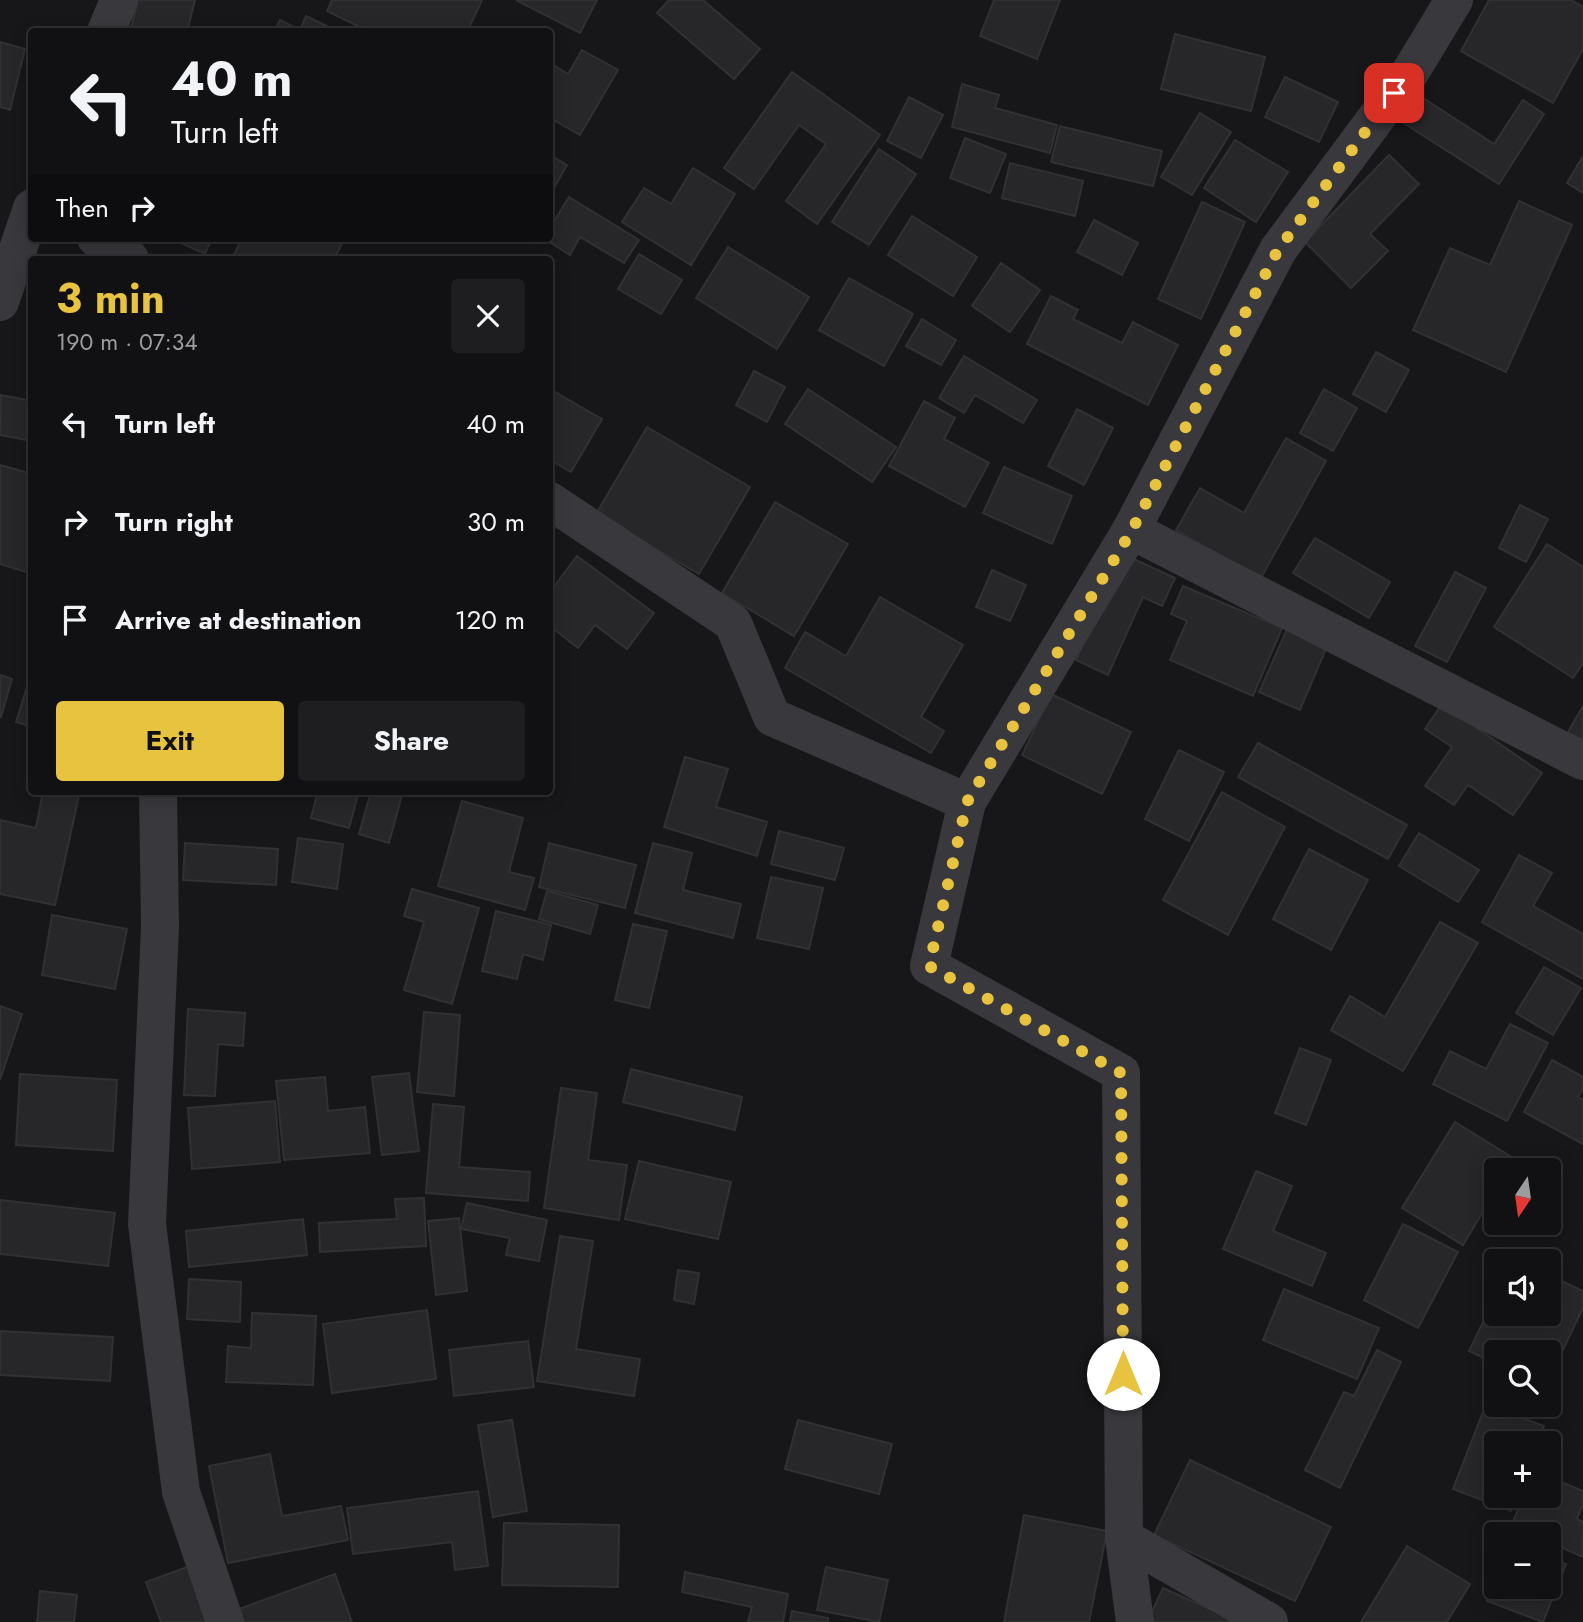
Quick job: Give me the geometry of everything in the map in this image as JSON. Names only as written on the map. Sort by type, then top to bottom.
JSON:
[{"type":"street","points":[[108,28],[119,0]]},
{"type":"street","points":[[1135,1622],[1124,1538],[1121,1073],[929,966],[967,802],[1132,530],[1278,250],[1411,71],[1454,0]]},
{"type":"street","points":[[0,302],[28,220]]},
{"type":"street","points":[[102,242],[125,256]]},
{"type":"street","points":[[553,503],[733,623],[772,717],[967,802]]},
{"type":"street","points":[[1132,530],[1583,761]]},
{"type":"street","points":[[158,795],[160,926],[146,1224],[181,1492],[225,1622]]},
{"type":"street","points":[[1124,1538],[1269,1622]]},
{"type":"building","points":[[138,0],[195,0],[188,28],[131,28]]},
{"type":"building","points":[[332,0],[482,0],[469,28],[362,28],[327,11]]},
{"type":"building","points":[[516,0],[597,0],[580,33]]},
{"type":"building","points":[[669,0],[703,0],[760,49],[734,79],[657,13]]},
{"type":"building","points":[[994,0],[1060,0],[1037,59],[980,36]]},
{"type":"building","points":[[1489,0],[1571,0],[1583,7],[1583,49],[1553,103],[1461,51]]},
{"type":"building","points":[[306,16],[331,28],[301,28]]},
{"type":"building","points":[[280,20],[296,28],[276,28]]},
{"type":"building","points":[[1175,34],[1265,57],[1251,111],[1161,89]]},
{"type":"building","points":[[0,42],[25,49],[10,110],[0,107]]},
{"type":"building","points":[[582,50],[618,70],[580,135],[553,120],[553,65],[568,74]]},
{"type":"building","points":[[792,72],[880,135],[817,224],[786,201],[826,144],[799,125],[754,189],[724,168]]},
{"type":"building","points":[[1285,77],[1338,102],[1319,142],[1265,117]]},
{"type":"building","points":[[962,84],[999,95],[995,108],[1057,125],[1050,153],[952,127]]},
{"type":"building","points":[[1420,96],[1494,144],[1523,100],[1544,114],[1499,184],[1402,122]]},
{"type":"building","points":[[909,97],[943,115],[921,158],[887,141]]},
{"type":"building","points":[[1200,113],[1231,132],[1192,195],[1161,177]]},
{"type":"building","points":[[1060,126],[1162,151],[1153,186],[1051,162]]},
{"type":"building","points":[[965,138],[1006,154],[990,193],[950,178]]},
{"type":"building","points":[[1235,140],[1288,172],[1256,222],[1204,188]]},
{"type":"building","points":[[879,149],[916,174],[869,245],[832,222]]},
{"type":"building","points":[[1389,155],[1419,184],[1370,234],[1388,251],[1351,288],[1305,242]]},
{"type":"building","points":[[1583,156],[1583,193],[1567,183]]},
{"type":"building","points":[[553,157],[567,165],[553,190]]},
{"type":"building","points":[[1010,163],[1083,181],[1075,216],[1002,198]]},
{"type":"building","points":[[693,168],[735,194],[691,265],[622,222],[644,188],[671,204]]},
{"type":"building","points":[[569,197],[639,240],[624,263],[580,237],[570,255],[549,242],[553,242],[553,223]]},
{"type":"building","points":[[1519,201],[1572,225],[1506,372],[1413,330],[1450,248],[1490,265]]},
{"type":"building","points":[[1202,202],[1245,222],[1201,319],[1158,299]]},
{"type":"building","points":[[912,216],[977,257],[953,296],[888,255]]},
{"type":"building","points":[[1094,220],[1138,243],[1122,275],[1077,252]]},
{"type":"building","points":[[179,242],[210,242],[205,254]]},
{"type":"building","points":[[240,242],[343,242],[336,256],[233,256]]},
{"type":"building","points":[[728,247],[809,297],[777,349],[696,298]]},
{"type":"building","points":[[639,254],[682,280],[661,314],[618,289]]},
{"type":"building","points":[[1001,263],[1040,290],[1010,332],[972,306]]},
{"type":"building","points":[[849,278],[913,314],[884,366],[819,330]]},
{"type":"building","points":[[1051,296],[1078,310],[1073,319],[1122,343],[1133,322],[1178,345],[1148,405],[1027,344]]},
{"type":"building","points":[[922,319],[956,340],[941,365],[906,346]]},
{"type":"building","points":[[1376,352],[1409,370],[1386,412],[1353,394]]},
{"type":"building","points":[[964,356],[1037,400],[1023,423],[975,395],[964,413],[939,398]]},
{"type":"building","points":[[754,371],[785,387],[767,422],[736,405]]},
{"type":"building","points":[[808,389],[896,447],[872,482],[785,424]]},
{"type":"building","points":[[1324,389],[1357,408],[1333,451],[1300,433]]},
{"type":"building","points":[[553,391],[602,419],[571,472],[553,462]]},
{"type":"building","points":[[1,395],[28,400],[28,440],[0,435]]},
{"type":"building","points":[[924,401],[955,418],[944,439],[989,463],[965,507],[889,466]]},
{"type":"building","points":[[1077,409],[1113,428],[1084,485],[1048,466]]},
{"type":"building","points":[[647,427],[750,487],[699,574],[596,514]]},
{"type":"building","points":[[1286,438],[1326,461],[1261,578],[1176,530],[1200,488],[1244,513]]},
{"type":"building","points":[[0,465],[28,473],[28,573],[0,564]]},
{"type":"building","points":[[1004,467],[1072,496],[1052,544],[983,513]]},
{"type":"building","points":[[775,502],[848,544],[794,636],[722,593]]},
{"type":"building","points":[[1520,505],[1548,519],[1526,562],[1499,548]]},
{"type":"building","points":[[1315,538],[1390,582],[1369,618],[1293,573]]},
{"type":"building","points":[[1547,544],[1583,567],[1583,663],[1573,678],[1494,627]]},
{"type":"building","points":[[1125,555],[1175,578],[1162,606],[1143,597],[1108,675],[1076,660]]},
{"type":"building","points":[[577,556],[654,613],[627,649],[595,625],[578,648],[553,628],[553,588]]},
{"type":"building","points":[[992,570],[1026,585],[1010,621],[976,607]]},
{"type":"building","points":[[1455,572],[1486,588],[1447,662],[1415,646]]},
{"type":"building","points":[[1183,586],[1282,628],[1253,696],[1170,660],[1187,621],[1171,614]]},
{"type":"building","points":[[880,597],[963,645],[921,717],[944,731],[931,753],[785,668],[805,632],[846,656]]},
{"type":"building","points":[[1288,627],[1328,644],[1300,710],[1259,692]]},
{"type":"building","points":[[0,675],[12,679],[1,717],[0,716]]},
{"type":"building","points":[[27,687],[28,687],[28,726],[16,722]]},
{"type":"building","points":[[1051,694],[1131,732],[1102,794],[1022,755]]},
{"type":"building","points":[[1442,704],[1542,773],[1513,815],[1468,785],[1454,805],[1425,786],[1452,747],[1425,729]]},
{"type":"building","points":[[1583,706],[1583,740],[1568,732]]},
{"type":"building","points":[[1258,743],[1407,825],[1388,859],[1238,777]]},
{"type":"building","points":[[1179,750],[1224,772],[1189,841],[1145,819]]},
{"type":"building","points":[[685,757],[728,769],[716,807],[767,822],[757,856],[664,827]]},
{"type":"building","points":[[1222,792],[1285,827],[1228,935],[1163,900]]},
{"type":"building","points":[[42,795],[79,795],[55,905],[0,894],[0,820],[36,828]]},
{"type":"building","points":[[317,795],[358,795],[349,828],[311,818]]},
{"type":"building","points":[[370,795],[402,795],[389,843],[359,834]]},
{"type":"building","points":[[462,801],[523,818],[509,872],[534,878],[525,910],[438,886]]},
{"type":"building","points":[[779,831],[844,848],[835,880],[771,864]]},
{"type":"building","points":[[1419,833],[1479,870],[1458,902],[1399,866]]},
{"type":"building","points":[[298,838],[343,844],[337,889],[292,882]]},
{"type":"building","points":[[185,843],[278,849],[276,885],[183,880]]},
{"type":"building","points":[[549,843],[636,865],[625,908],[539,887]]},
{"type":"building","points":[[653,843],[692,853],[683,890],[741,904],[733,938],[635,913]]},
{"type":"building","points":[[1309,849],[1368,880],[1331,950],[1273,919]]},
{"type":"building","points":[[1519,855],[1552,873],[1533,906],[1583,934],[1583,979],[1482,922]]},
{"type":"building","points":[[771,877],[823,888],[809,949],[757,938]]},
{"type":"building","points":[[412,889],[479,908],[452,1004],[404,990],[424,922],[404,916]]},
{"type":"building","points":[[547,891],[598,905],[590,934],[539,919]]},
{"type":"building","points":[[496,911],[551,925],[543,960],[523,954],[517,979],[482,971]]},
{"type":"building","points":[[52,915],[127,929],[115,989],[42,975]]},
{"type":"building","points":[[1440,922],[1478,943],[1403,1071],[1331,1030],[1350,996],[1385,1017]]},
{"type":"building","points":[[633,924],[667,931],[649,1008],[615,1000]]},
{"type":"building","points":[[1544,967],[1581,988],[1553,1035],[1516,1013]]},
{"type":"building","points":[[0,1006],[22,1014],[0,1080]]},
{"type":"building","points":[[188,1009],[245,1013],[243,1046],[218,1044],[215,1096],[184,1095]]},
{"type":"building","points":[[424,1012],[460,1015],[454,1096],[417,1092]]},
{"type":"building","points":[[1510,1024],[1548,1043],[1507,1121],[1433,1084],[1450,1051],[1486,1069]]},
{"type":"building","points":[[1300,1048],[1331,1060],[1306,1125],[1275,1113]]},
{"type":"building","points":[[1552,1060],[1583,1077],[1583,1088],[1578,1097],[1583,1100],[1583,1144],[1524,1112]]},
{"type":"building","points":[[631,1069],[742,1097],[735,1130],[623,1102]]},
{"type":"building","points":[[409,1073],[419,1151],[382,1155],[372,1077]]},
{"type":"building","points":[[20,1074],[117,1080],[113,1151],[16,1145]]},
{"type":"building","points":[[325,1077],[328,1111],[365,1107],[370,1153],[284,1160],[276,1081]]},
{"type":"building","points":[[561,1088],[597,1093],[588,1160],[627,1165],[619,1220],[544,1208]]},
{"type":"building","points":[[275,1101],[280,1162],[192,1169],[188,1108]]},
{"type":"building","points":[[433,1104],[464,1107],[459,1167],[530,1172],[528,1201],[426,1193]]},
{"type":"building","points":[[1455,1122],[1513,1158],[1484,1158],[1484,1210],[1463,1245],[1402,1208]]},
{"type":"building","points":[[639,1161],[731,1182],[718,1239],[625,1219]]},
{"type":"building","points":[[1256,1171],[1292,1186],[1273,1231],[1326,1253],[1312,1286],[1223,1249]]},
{"type":"building","points":[[424,1198],[426,1246],[320,1252],[319,1223],[397,1219],[395,1199]]},
{"type":"building","points":[[0,1200],[115,1213],[108,1266],[0,1254]]},
{"type":"building","points":[[467,1203],[547,1220],[539,1261],[506,1255],[510,1238],[461,1229]]},
{"type":"building","points":[[459,1218],[467,1291],[436,1295],[428,1221]]},
{"type":"building","points":[[303,1219],[307,1255],[189,1267],[186,1231]]},
{"type":"building","points":[[1403,1224],[1458,1252],[1418,1328],[1364,1300]]},
{"type":"building","points":[[560,1236],[593,1241],[576,1349],[640,1359],[634,1396],[537,1381]]},
{"type":"building","points":[[678,1270],[699,1273],[694,1304],[674,1300]]},
{"type":"building","points":[[189,1279],[241,1282],[240,1322],[187,1319]]},
{"type":"building","points":[[1561,1281],[1583,1291],[1583,1308],[1561,1354],[1561,1340],[1484,1340],[1484,1358],[1469,1351],[1484,1320],[1484,1326],[1561,1326]]},
{"type":"building","points":[[1284,1289],[1379,1328],[1357,1379],[1263,1340]]},
{"type":"building","points":[[427,1310],[436,1379],[332,1393],[323,1324]]},
{"type":"building","points":[[252,1313],[316,1316],[313,1385],[226,1382],[228,1346],[251,1348]]},
{"type":"building","points":[[0,1331],[113,1337],[110,1381],[0,1375]]},
{"type":"building","points":[[528,1341],[534,1387],[454,1396],[449,1350]]},
{"type":"building","points":[[1377,1350],[1401,1362],[1340,1488],[1305,1470],[1344,1392],[1354,1396]]},
{"type":"building","points":[[1484,1409],[1484,1417],[1520,1417],[1544,1426],[1542,1431],[1484,1431],[1484,1501],[1453,1489]]},
{"type":"building","points":[[512,1420],[527,1511],[493,1517],[478,1425]]},
{"type":"building","points":[[798,1420],[892,1444],[879,1494],[785,1469]]},
{"type":"building","points":[[270,1454],[282,1516],[341,1506],[348,1540],[228,1563],[209,1466]]},
{"type":"building","points":[[1190,1460],[1331,1527],[1295,1601],[1154,1535]]},
{"type":"building","points":[[1561,1482],[1583,1491],[1583,1504],[1577,1519],[1583,1522],[1583,1557],[1561,1547],[1561,1522],[1513,1522],[1519,1508],[1561,1508]]},
{"type":"building","points":[[478,1491],[488,1566],[455,1570],[452,1542],[353,1554],[347,1508]]},
{"type":"building","points":[[1024,1515],[1107,1531],[1089,1622],[1004,1622]]},
{"type":"building","points":[[504,1523],[619,1525],[618,1587],[502,1585]]},
{"type":"building","points":[[1407,1546],[1470,1584],[1447,1622],[1361,1622]]},
{"type":"building","points":[[1561,1562],[1566,1564],[1561,1577]]},
{"type":"building","points":[[190,1566],[211,1622],[161,1622],[146,1582]]},
{"type":"building","points":[[826,1567],[888,1580],[879,1622],[817,1610]]},
{"type":"building","points":[[685,1572],[788,1594],[783,1622],[748,1622],[752,1607],[682,1592]]},
{"type":"building","points":[[335,1574],[352,1622],[244,1622],[239,1609]]},
{"type":"building","points":[[1163,1588],[1238,1622],[1147,1622]]},
{"type":"building","points":[[40,1591],[77,1595],[74,1622],[37,1622]]},
{"type":"building","points":[[1488,1599],[1552,1599],[1543,1622],[1487,1601]]},
{"type":"building","points":[[792,1611],[828,1618],[828,1622],[790,1622]]},
{"type":"route","points":[[1123,1374],[1121,1073],[929,966],[967,802],[1132,530],[1278,250],[1394,93]]}]
